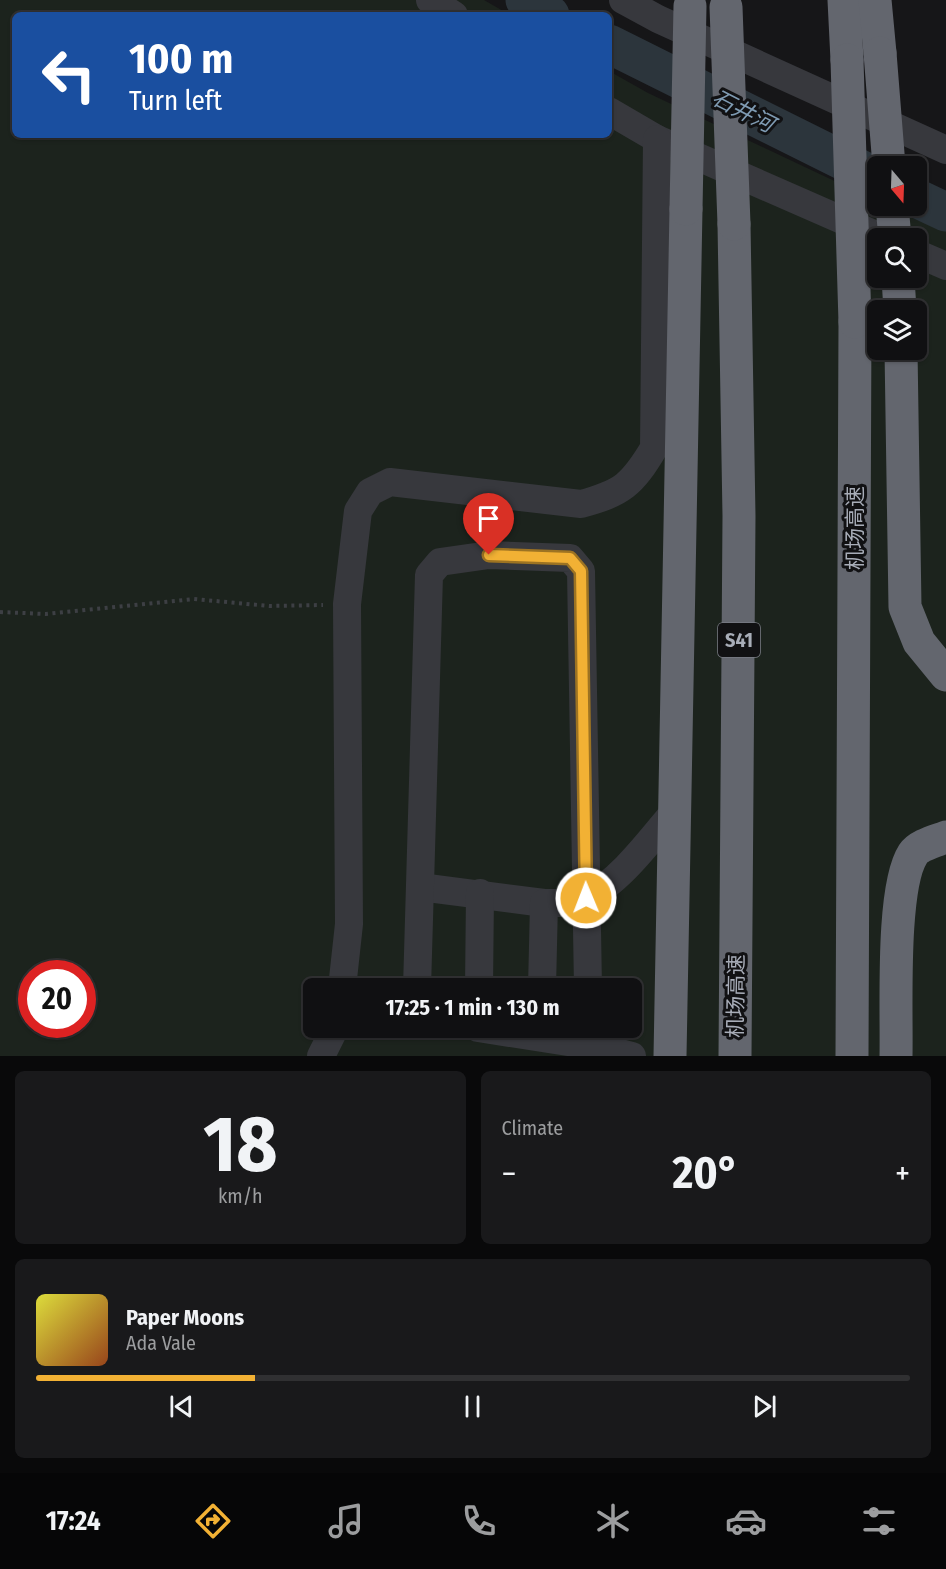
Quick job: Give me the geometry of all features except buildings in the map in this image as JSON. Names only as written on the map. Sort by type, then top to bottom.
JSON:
[{"type":"highway","name":"机场高速","points":[[844,0],[848,60],[855,322],[852,1056]]},
{"type":"highway","points":[[875,0],[888,156]]},
{"type":"highway","points":[[670,1056],[690,3]]},
{"type":"highway","name":"机场高速","points":[[726,4],[734,224],[739,516],[735,1056]]},
{"type":"highway","points":[[901,360],[905,607],[919,642],[946,675]]},
{"type":"highway","points":[[896,1056],[899,898],[908,865],[915,851],[946,837]]},
{"type":"street","points":[[430,0],[449,12]]},
{"type":"street","points":[[623,0],[658,19],[946,150]]},
{"type":"street","points":[[612,113],[657,139],[867,231]]},
{"type":"street","points":[[343,978],[349,924],[347,604],[358,511],[370,492],[390,482],[581,504],[610,496],[636,478],[654,448],[657,139]]},
{"type":"street","points":[[927,258],[946,266]]},
{"type":"street","points":[[417,978],[429,575],[440,562],[489,555],[570,558],[581,571],[588,978]]},
{"type":"street","points":[[420,887],[544,903],[564,903],[586,898],[616,876],[674,812]]},
{"type":"street","points":[[479,978],[480,893]]},
{"type":"street","points":[[542,978],[544,903]]},
{"type":"street","points":[[321,1056],[329,1038]]},
{"type":"street","points":[[591,1038],[632,1056]]},
{"type":"path","points":[[0,612],[46,614],[194,599],[268,606],[347,604]]},
{"type":"shaded area","points":[[0,0],[484,0],[505,12],[12,12],[12,138],[612,138],[612,73],[648,93],[867,196],[867,216],[909,216],[946,230],[946,1056],[0,1056]]},
{"type":"waterway","name":"石井河","points":[[525,0],[545,12]]},
{"type":"waterway","name":"石井河","points":[[612,45],[867,173]]},
{"type":"waterway","name":"石井河","points":[[927,203],[946,212]]},
{"type":"route","points":[[489,555],[570,558],[581,571],[586,898]]}]
